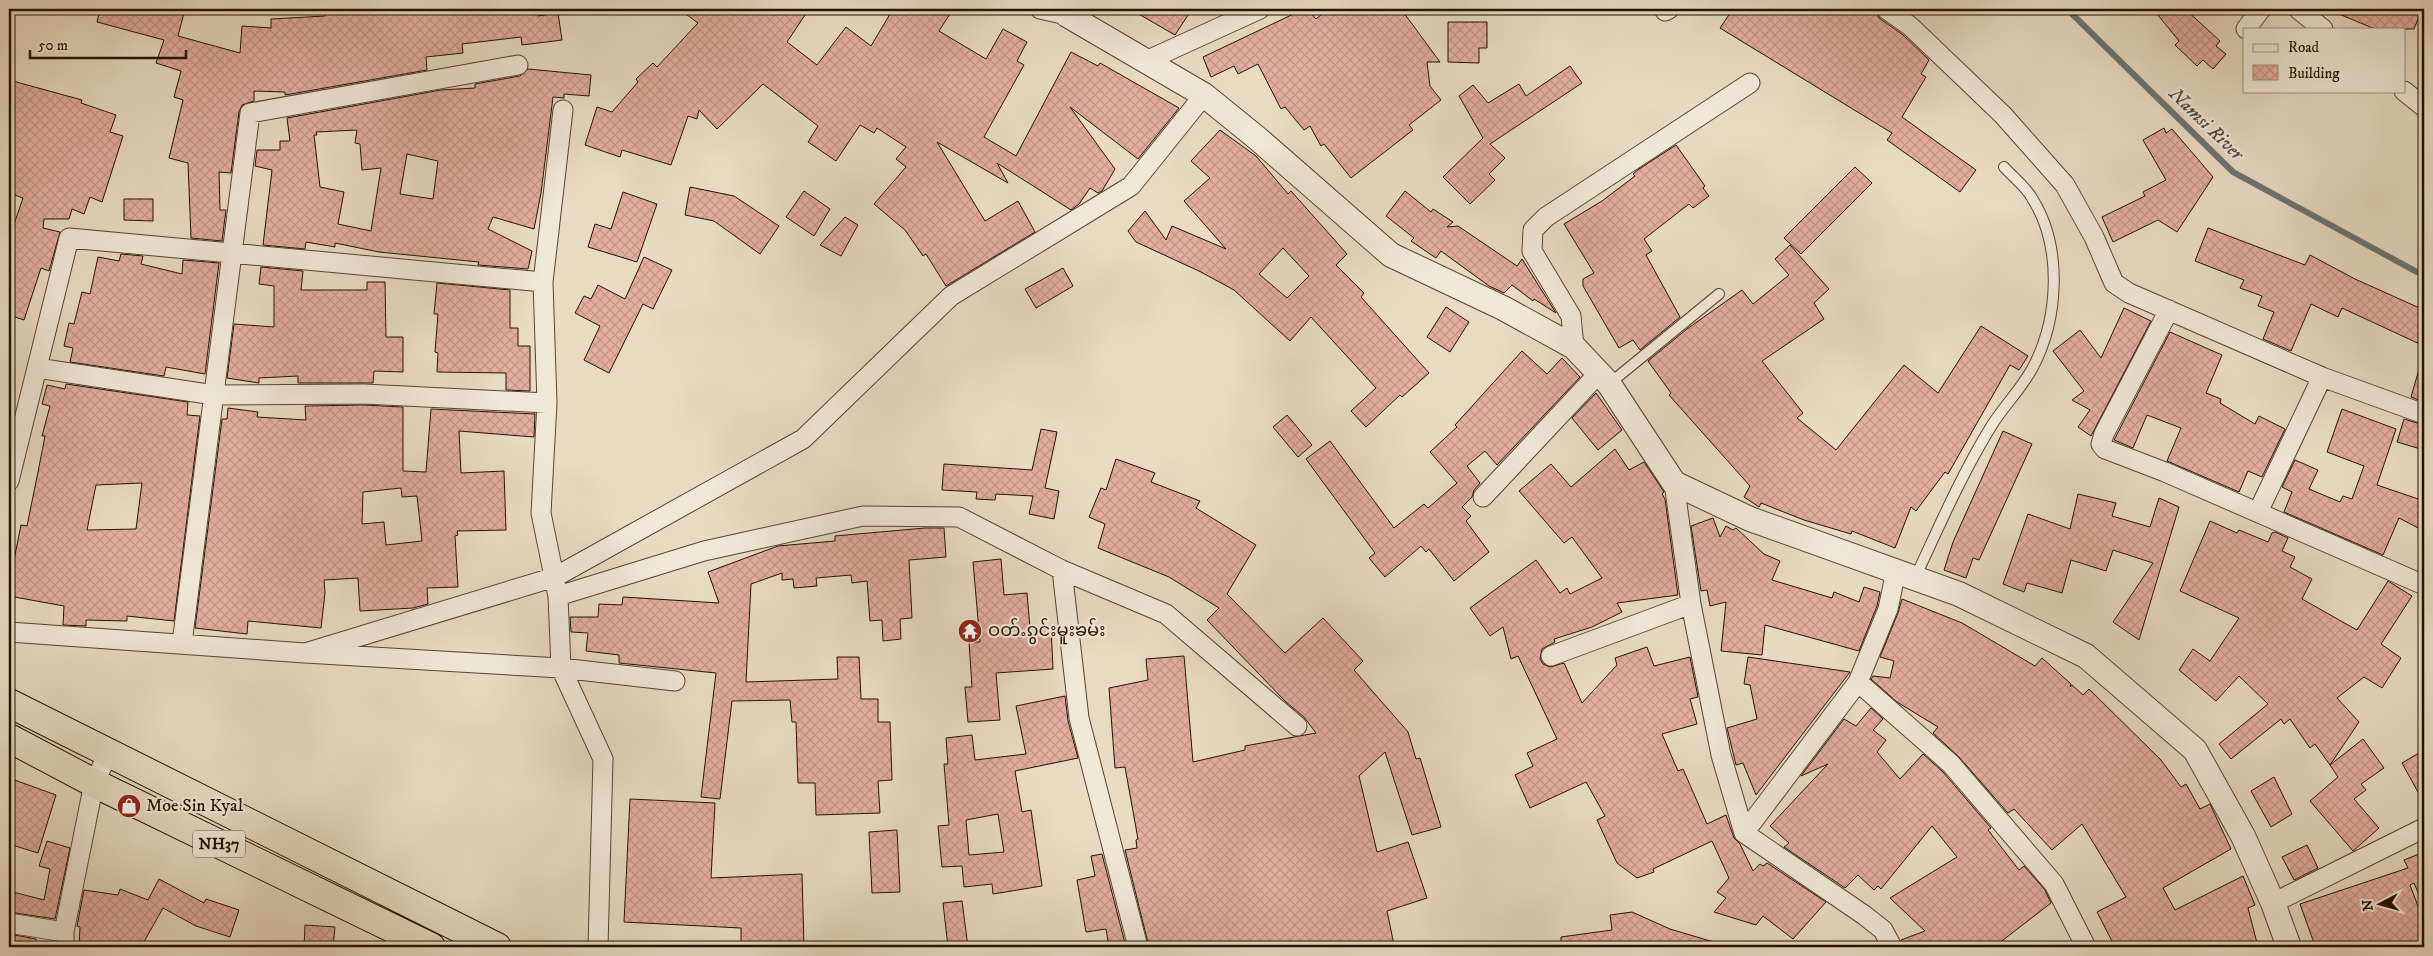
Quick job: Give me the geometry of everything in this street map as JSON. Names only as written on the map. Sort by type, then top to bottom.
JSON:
[{"type":"highway","name":"NH37","points":[[9,703],[497,947]]},
{"type":"highway","name":"NH37","points":[[9,738],[94,783],[431,947]]},
{"type":"street","points":[[1040,9],[1065,12],[1204,95],[1257,138],[1391,254],[1503,308],[1574,347],[1604,379],[1674,483],[1690,604],[1721,754],[1744,833],[1864,915],[1883,930],[1892,947]]},
{"type":"street","points":[[1146,61],[1260,9]]},
{"type":"street","points":[[1886,9],[1910,26],[2003,114],[2065,185],[2094,237],[2114,283],[2129,293],[2322,377],[2424,414]]},
{"type":"street","points":[[2247,28],[2261,9]]},
{"type":"street","points":[[2298,9],[2323,28]]},
{"type":"street","points":[[182,643],[250,113],[518,64]]},
{"type":"street","points":[[1574,347],[1571,316],[1532,251],[1533,230],[1546,217],[1750,83]]},
{"type":"street","points":[[2405,92],[2424,107]]},
{"type":"street","points":[[305,653],[555,577],[804,439],[951,296],[1131,186],[1204,95]]},
{"type":"street","points":[[563,110],[543,282],[547,403],[541,513],[558,596],[561,668],[603,760],[598,947]]},
{"type":"street","points":[[9,481],[69,238],[543,282]]},
{"type":"street","points":[[2169,310],[2101,444],[2105,449],[2165,472],[2424,585]]},
{"type":"street","points":[[37,368],[214,395],[364,394],[547,403]]},
{"type":"street","points":[[2258,512],[2322,377]]},
{"type":"street","points":[[1483,497],[1604,379]]},
{"type":"street","points":[[1674,483],[1750,519],[1959,594],[2086,656],[2195,750],[2243,836],[2289,947]]},
{"type":"street","points":[[558,596],[704,551],[863,516],[959,517],[1062,570],[1166,614],[1297,726]]},
{"type":"street","points":[[1062,570],[1079,718],[1138,947]]},
{"type":"street","points":[[1744,833],[1858,682],[1888,609],[1906,575]]},
{"type":"street","points":[[1551,656],[1690,604]]},
{"type":"street","points":[[9,632],[305,653],[561,668],[675,681]]},
{"type":"street","points":[[1858,682],[1951,764],[1970,786],[2054,884],[2086,947]]},
{"type":"street","points":[[9,923],[64,940],[94,783],[109,752]]},
{"type":"street","points":[[2272,903],[2424,828]]},
{"type":"lane","points":[[1906,575],[1988,433],[2032,370],[2044,344],[2052,304],[2053,253],[2048,229],[2032,196],[2004,167]]},
{"type":"lane","points":[[1604,379],[1720,294]]},
{"type":"building","points":[[100,9],[185,9],[178,36],[240,53],[242,26],[271,28],[271,19],[325,16],[325,9],[537,9],[538,16],[558,13],[562,40],[522,45],[521,37],[462,44],[463,53],[426,57],[427,70],[285,95],[285,92],[254,91],[254,101],[242,105],[239,112],[231,173],[219,172],[220,210],[226,210],[222,241],[191,238],[188,163],[169,158],[183,100],[174,97],[181,71],[156,63],[164,40],[97,22]]},
{"type":"building","points":[[679,9],[809,9],[787,42],[817,65],[846,27],[871,46],[893,9],[953,9],[939,31],[986,59],[1003,29],[1027,42],[1017,61],[1024,65],[984,137],[1016,156],[1071,52],[1098,66],[1100,63],[1179,108],[1138,159],[1070,107],[1115,169],[1102,191],[1098,193],[1090,188],[1079,204],[1071,210],[997,163],[1008,183],[937,142],[985,221],[1018,201],[1035,232],[946,286],[926,254],[923,256],[905,230],[874,204],[906,167],[896,159],[906,147],[877,128],[874,133],[860,125],[836,161],[808,142],[818,126],[763,84],[717,129],[699,110],[697,119],[688,116],[671,165],[622,150],[620,157],[585,145],[597,107],[612,112],[638,82],[636,79],[653,63],[657,67],[698,23]]},
{"type":"building","points":[[1130,9],[1192,9],[1175,35]]},
{"type":"building","points":[[1304,9],[1308,9],[1316,19],[1328,9],[1401,9],[1440,62],[1427,62],[1430,86],[1441,100],[1409,125],[1413,130],[1351,178],[1324,144],[1321,146],[1310,126],[1304,130],[1285,107],[1281,109],[1258,64],[1238,74],[1234,66],[1211,77],[1203,57]]},
{"type":"building","points":[[1733,9],[1875,9],[1879,18],[1903,35],[1929,60],[1921,74],[1926,77],[1902,117],[1976,170],[1960,192],[1887,140],[1892,133],[1720,28]]},
{"type":"building","points":[[2153,9],[2185,9],[2220,41],[2216,46],[2226,54],[2213,69],[2203,60],[2197,66],[2175,45],[2179,41]]},
{"type":"building","points":[[2327,9],[2422,9],[2414,29],[2373,28]]},
{"type":"building","points":[[1448,22],[1487,22],[1487,48],[1479,48],[1479,63],[1448,62]]},
{"type":"building","points":[[1570,66],[1582,83],[1490,144],[1505,158],[1489,174],[1495,180],[1470,204],[1443,177],[1483,138],[1459,96],[1473,85],[1488,103],[1519,84],[1526,96]]},
{"type":"building","points":[[528,69],[591,75],[589,96],[564,94],[564,98],[553,97],[541,193],[534,229],[493,217],[488,229],[532,251],[528,269],[478,265],[479,262],[379,252],[335,243],[335,247],[306,242],[305,249],[263,245],[272,170],[255,166],[257,150],[280,150],[280,141],[290,141],[287,118],[441,90],[475,88],[475,84],[520,76]],"holes":[[[357,130],[355,143],[360,144],[362,170],[381,168],[371,231],[338,224],[344,192],[320,187],[314,135],[317,135],[316,132]],[[407,154],[438,161],[433,199],[400,194]]]},
{"type":"building","points":[[9,80],[82,100],[81,103],[116,115],[110,132],[123,136],[102,202],[90,197],[84,214],[72,209],[69,219],[44,219],[43,228],[60,232],[49,271],[41,268],[24,320],[9,315],[9,239],[23,198],[9,193],[9,135],[13,119],[9,118]]},
{"type":"building","points":[[2164,128],[2166,133],[2172,129],[2213,177],[2177,232],[2158,220],[2113,242],[2102,217],[2145,196],[2143,192],[2166,180],[2143,140]]},
{"type":"building","points":[[1220,130],[1256,156],[1288,194],[1291,191],[1347,254],[1336,265],[1364,293],[1361,297],[1429,373],[1402,397],[1400,395],[1366,427],[1351,411],[1376,388],[1311,317],[1290,341],[1234,290],[1199,271],[1136,242],[1128,231],[1145,211],[1166,240],[1172,226],[1226,249],[1184,201],[1210,178],[1191,161]],"holes":[[[1283,248],[1309,276],[1287,298],[1259,274]]]},
{"type":"building","points":[[1676,145],[1705,186],[1703,188],[1709,196],[1693,208],[1689,204],[1644,239],[1652,251],[1646,255],[1680,317],[1640,350],[1633,340],[1619,348],[1583,286],[1583,279],[1594,273],[1564,224],[1602,201],[1635,176],[1633,174],[1639,169]]},
{"type":"building","points":[[1855,167],[1872,183],[1801,254],[1784,238]]},
{"type":"building","points":[[690,187],[734,196],[779,226],[760,254],[714,221],[685,215]]},
{"type":"building","points":[[804,191],[830,209],[814,236],[786,217]]},
{"type":"building","points":[[1405,191],[1431,212],[1433,209],[1453,222],[1447,227],[1458,226],[1517,266],[1522,259],[1556,313],[1534,299],[1533,301],[1512,285],[1504,293],[1489,286],[1441,251],[1436,258],[1411,241],[1414,238],[1386,216]]},
{"type":"building","points":[[623,192],[657,204],[637,262],[588,247],[595,224],[611,229]]},
{"type":"building","points":[[124,199],[153,199],[153,221],[124,220]]},
{"type":"building","points":[[845,217],[858,225],[841,256],[820,245]]},
{"type":"building","points":[[2208,228],[2305,265],[2310,255],[2355,279],[2424,310],[2424,346],[2342,308],[2338,317],[2311,304],[2291,351],[2263,339],[2274,312],[2258,306],[2262,296],[2240,288],[2244,280],[2195,261]]},
{"type":"building","points":[[1790,245],[1829,289],[1814,303],[1824,319],[1762,361],[1803,413],[1797,418],[1836,450],[1904,365],[1938,393],[1981,326],[2028,356],[2019,370],[2010,365],[1948,474],[1945,472],[1916,511],[1911,507],[1895,548],[1852,531],[1851,534],[1804,520],[1761,503],[1759,507],[1744,497],[1750,486],[1669,395],[1671,393],[1648,361],[1687,329],[1742,290],[1753,304],[1789,275],[1775,259]]},
{"type":"building","points":[[121,254],[143,256],[141,264],[182,274],[183,260],[219,263],[205,374],[166,367],[164,376],[70,362],[73,348],[64,346],[69,323],[74,324],[82,292],[90,294],[98,257],[119,261]]},
{"type":"building","points":[[644,257],[672,270],[653,309],[643,304],[609,373],[584,360],[600,326],[575,313],[584,296],[591,299],[598,285],[625,299]]},
{"type":"building","points":[[261,267],[303,271],[301,290],[367,290],[367,282],[385,282],[386,337],[403,337],[403,372],[374,371],[373,383],[298,383],[298,376],[259,378],[259,383],[227,378],[234,324],[274,327],[274,286],[259,284]]},
{"type":"building","points":[[1063,268],[1073,286],[1036,308],[1025,289]]},
{"type":"building","points":[[437,283],[510,290],[510,328],[518,328],[518,346],[530,346],[530,391],[506,390],[506,373],[437,372],[438,353],[435,352],[438,314],[434,314]]},
{"type":"building","points":[[1446,307],[1469,322],[1450,352],[1427,337]]},
{"type":"building","points":[[2124,308],[2151,321],[2091,436],[2078,427],[2090,410],[2072,400],[2084,391],[2053,351],[2080,330],[2101,358]]},
{"type":"building","points":[[2170,332],[2222,355],[2206,393],[2221,399],[2220,403],[2255,424],[2259,416],[2285,429],[2262,477],[2248,471],[2239,492],[2167,461],[2181,428],[2147,415],[2133,448],[2114,440]]},
{"type":"building","points":[[1522,351],[1547,374],[1562,358],[1580,377],[1497,465],[1485,451],[1467,466],[1480,483],[1474,490],[1472,497],[1462,507],[1471,516],[1466,521],[1489,552],[1454,581],[1429,549],[1426,552],[1421,546],[1385,577],[1369,558],[1375,553],[1306,459],[1330,441],[1394,528],[1424,504],[1428,508],[1457,483],[1430,452],[1457,427],[1455,425]]},
{"type":"building","points":[[2420,366],[2424,367],[2424,402],[2411,397]]},
{"type":"building","points":[[66,384],[188,402],[187,415],[200,416],[174,621],[127,616],[127,621],[86,620],[86,626],[63,625],[64,606],[9,596],[9,559],[14,560],[21,525],[27,526],[45,436],[42,436],[50,406],[42,404],[47,385],[65,389]],"holes":[[[142,483],[136,529],[87,530],[96,485]]]},
{"type":"building","points":[[1596,393],[1622,430],[1598,450],[1572,418]]},
{"type":"building","points":[[364,405],[403,407],[403,471],[426,472],[431,409],[535,414],[534,437],[459,431],[461,473],[504,471],[506,530],[457,531],[458,535],[455,536],[458,587],[427,588],[428,604],[413,608],[360,611],[358,578],[324,580],[325,593],[321,628],[248,621],[247,634],[195,628],[222,419],[227,419],[228,408],[258,412],[257,417],[306,420],[305,406]],"holes":[[[401,488],[402,497],[417,496],[422,541],[386,545],[384,522],[362,524],[363,492]]]},
{"type":"building","points":[[2342,409],[2396,429],[2377,485],[2424,501],[2424,531],[2399,518],[2383,555],[2284,512],[2292,492],[2282,487],[2295,460],[2318,470],[2309,489],[2340,502],[2343,496],[2352,499],[2364,466],[2327,452]]},
{"type":"building","points":[[1287,415],[1312,445],[1298,457],[1273,427]]},
{"type":"building","points":[[2404,419],[2424,425],[2424,450],[2397,442]]},
{"type":"building","points":[[1041,429],[1057,432],[1045,488],[1059,491],[1054,519],[1029,514],[1033,496],[996,494],[995,500],[976,499],[977,492],[942,490],[944,464],[1032,470]]},
{"type":"building","points":[[2003,431],[2032,444],[1979,560],[1973,558],[1966,578],[1944,570],[1953,542]]},
{"type":"building","points":[[1615,449],[1629,470],[1644,462],[1664,492],[1662,494],[1665,499],[1678,595],[1617,603],[1622,612],[1592,627],[1554,639],[1555,642],[1542,649],[1540,659],[1543,664],[1550,667],[1564,663],[1582,703],[1617,665],[1615,658],[1647,647],[1654,666],[1690,657],[1698,697],[1690,699],[1697,724],[1662,734],[1678,771],[1683,769],[1707,824],[1726,815],[1734,838],[1740,844],[1753,871],[1760,864],[1763,866],[1767,863],[1826,902],[1793,939],[1763,916],[1756,925],[1714,912],[1726,898],[1717,892],[1729,878],[1712,841],[1653,869],[1654,872],[1637,878],[1617,863],[1597,820],[1605,816],[1586,782],[1530,808],[1515,775],[1533,766],[1527,753],[1557,739],[1518,656],[1511,659],[1503,627],[1490,636],[1470,608],[1536,560],[1560,593],[1567,588],[1570,594],[1602,578],[1572,537],[1564,543],[1519,491],[1551,464],[1571,487]]},
{"type":"building","points":[[1116,459],[1155,473],[1151,482],[1200,501],[1196,508],[1256,545],[1227,594],[1285,653],[1323,618],[1363,661],[1354,670],[1408,732],[1416,759],[1420,758],[1441,827],[1412,835],[1385,752],[1359,776],[1377,852],[1408,842],[1427,898],[1387,911],[1394,945],[1382,947],[1149,947],[1125,850],[1137,848],[1136,840],[1138,839],[1125,767],[1115,768],[1109,688],[1148,680],[1146,659],[1184,656],[1193,762],[1245,750],[1245,746],[1316,733],[1304,717],[1286,702],[1207,620],[1219,608],[1169,577],[1098,548],[1105,524],[1089,517],[1101,488],[1106,490]]},
{"type":"building","points":[[2078,494],[2116,503],[2112,516],[2150,527],[2159,498],[2179,507],[2139,640],[2113,622],[2153,563],[2113,550],[2106,571],[2071,560],[2062,593],[2027,583],[2024,592],[2003,584],[2028,514],[2070,529]]},
{"type":"building","points":[[1713,518],[1720,537],[1726,526],[1733,530],[1736,528],[1764,554],[1780,561],[1772,580],[1832,598],[1834,592],[1859,602],[1864,587],[1880,592],[1877,606],[1859,651],[1765,625],[1762,655],[1721,651],[1726,602],[1710,606],[1707,590],[1701,591],[1691,526]]},
{"type":"building","points":[[2210,521],[2237,533],[2239,530],[2268,542],[2272,533],[2275,532],[2288,538],[2282,551],[2295,557],[2290,567],[2312,579],[2302,599],[2357,630],[2388,581],[2412,596],[2381,644],[2401,658],[2382,688],[2364,677],[2337,698],[2359,722],[2330,765],[2315,744],[2310,748],[2290,719],[2284,724],[2281,719],[2231,759],[2219,744],[2268,704],[2239,676],[2216,701],[2179,670],[2193,649],[2210,661],[2239,618],[2180,591]]},
{"type":"building","points":[[944,528],[946,557],[909,560],[912,618],[900,619],[901,639],[883,641],[882,620],[870,621],[867,581],[852,583],[851,575],[816,578],[817,586],[794,588],[793,579],[782,580],[782,573],[751,584],[746,682],[838,679],[837,657],[859,657],[861,699],[878,699],[878,722],[890,722],[892,780],[878,781],[880,813],[816,815],[815,783],[798,783],[796,722],[792,722],[790,700],[732,701],[720,799],[701,797],[716,673],[619,663],[619,655],[586,651],[588,633],[571,632],[570,617],[598,617],[599,604],[622,605],[623,597],[719,603],[708,572],[778,546],[835,541],[835,536]]},
{"type":"building","points":[[1001,559],[1004,595],[1027,593],[1030,628],[1051,626],[1053,669],[996,673],[1000,720],[968,722],[965,687],[972,687],[969,642],[980,642],[973,562]]},
{"type":"building","points":[[1902,599],[1962,623],[2035,666],[2042,658],[2071,684],[2070,687],[2072,685],[2083,695],[2089,689],[2161,760],[2181,787],[2186,784],[2200,809],[2210,804],[2231,849],[2163,888],[2175,910],[2243,876],[2255,905],[2248,908],[2258,947],[2115,947],[2097,912],[2126,897],[2082,824],[2052,850],[2014,809],[2008,813],[1959,757],[1933,733],[1938,727],[1897,702],[1871,679],[1873,676],[1890,678],[1894,661],[1880,657]]},
{"type":"building","points":[[1748,657],[1850,672],[1756,795],[1743,763],[1736,765],[1727,728],[1757,719],[1750,685],[1744,684]]},
{"type":"building","points":[[1065,696],[1068,721],[1078,758],[1015,771],[1022,812],[1031,810],[1042,886],[993,894],[992,884],[964,887],[962,866],[942,867],[938,826],[949,825],[944,764],[948,764],[946,738],[972,735],[975,760],[1026,754],[1016,706]],"holes":[[[998,814],[1004,852],[969,855],[966,820]]]},
{"type":"building","points":[[1871,708],[1883,719],[1873,730],[1886,740],[1877,752],[1900,779],[1923,754],[1943,772],[1991,828],[1988,830],[2019,870],[2024,866],[2045,890],[2051,903],[1994,947],[1903,947],[1901,940],[1925,931],[1890,898],[1957,857],[1932,826],[1881,889],[1878,886],[1874,890],[1858,875],[1845,888],[1784,847],[1789,843],[1770,826],[1828,764],[1801,776],[1844,719],[1856,726]]},
{"type":"building","points":[[2363,739],[2384,768],[2361,784],[2366,790],[2354,799],[2379,828],[2353,851],[2310,801],[2338,777],[2330,765]]},
{"type":"building","points":[[2424,750],[2424,803],[2402,763]]},
{"type":"building","points":[[2274,777],[2292,814],[2271,827],[2251,791]]},
{"type":"building","points":[[9,778],[56,795],[38,853],[9,844]]},
{"type":"building","points":[[630,799],[715,803],[711,878],[802,874],[804,947],[741,947],[741,928],[624,922]]},
{"type":"building","points":[[897,830],[900,892],[872,893],[869,832]]},
{"type":"building","points":[[47,841],[70,848],[55,919],[9,912],[9,891],[44,900],[50,869],[39,866]]},
{"type":"building","points":[[2307,845],[2318,868],[2294,880],[2282,857]]},
{"type":"building","points":[[2424,852],[2424,907],[2414,883],[2410,885],[2424,922],[2424,947],[2322,947],[2320,941],[2314,943],[2300,904],[2408,868],[2404,860]]},
{"type":"building","points":[[1102,854],[1126,947],[1109,947],[1106,929],[1086,932],[1077,880],[1095,876],[1091,856]]},
{"type":"building","points":[[159,879],[204,903],[206,899],[239,910],[230,937],[196,926],[163,908],[141,947],[79,947],[80,927],[77,926],[84,890],[118,895],[120,889],[148,900]]},
{"type":"building","points":[[962,901],[968,947],[948,947],[943,903]]},
{"type":"building","points":[[1632,912],[1670,929],[1717,943],[1716,947],[1561,947],[1561,937],[1612,930],[1610,915]]},
{"type":"building","points":[[305,925],[335,927],[333,947],[304,947]]},
{"type":"building","points":[[9,934],[36,939],[36,947],[9,947]]},
{"type":"waterway","name":"Namsi River","points":[[2067,9],[2233,172],[2417,272],[2424,272]]},
{"type":"place","name":"ဝတ်ႉၵွင်းမူးၶမ်း","points":[[970,631]]},
{"type":"place","name":"Moe Sin Kyal","points":[[129,806]]}]
